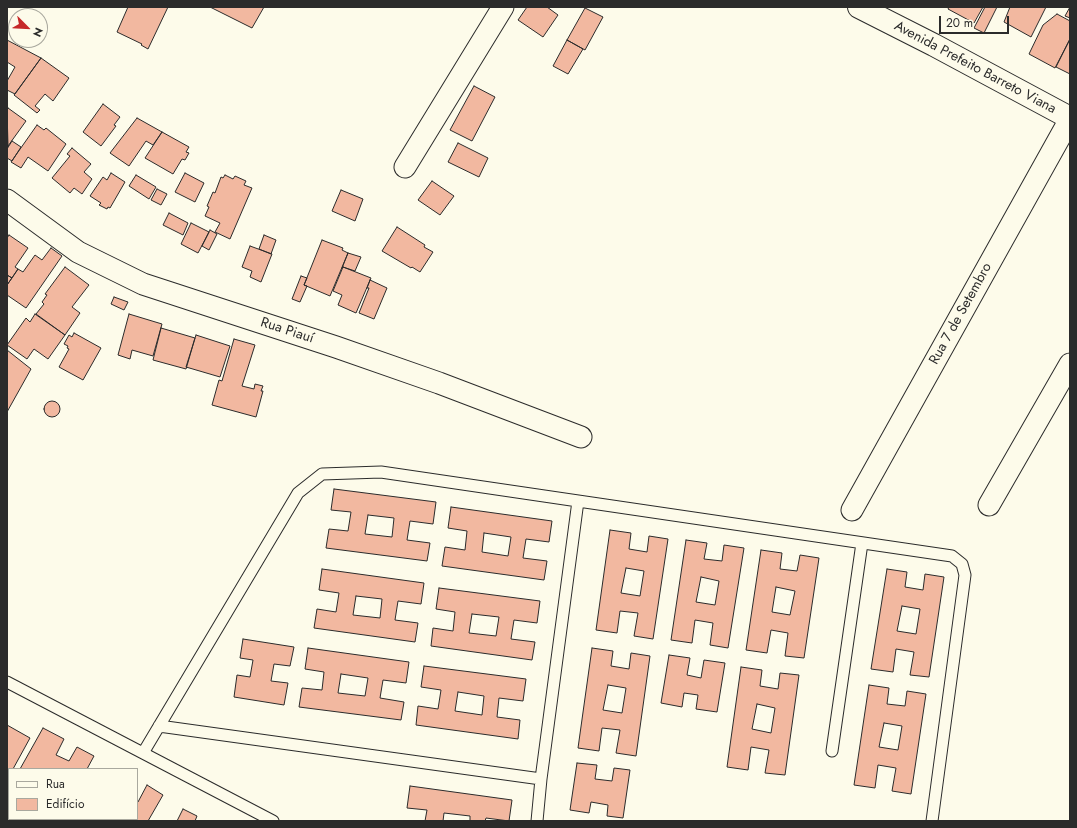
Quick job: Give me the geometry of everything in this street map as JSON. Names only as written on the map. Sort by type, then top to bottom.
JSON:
[{"type":"main road","name":"Avenida Prefeito Barreto Viana","points":[[859,7],[934,45],[1070,119]]},
{"type":"street","points":[[405,167],[503,7]]},
{"type":"street","name":"Rua 7 de Setembro","points":[[852,510],[1070,119]]},
{"type":"street","name":"Rua Piauí","points":[[7,200],[78,252],[143,284],[336,347],[439,383],[581,437]]},
{"type":"street","points":[[989,505],[1070,364]]},
{"type":"lane","points":[[142,753],[298,492],[322,474],[381,472],[952,556],[962,564],[965,575],[932,821]]},
{"type":"lane","points":[[537,821],[541,779],[578,501]]},
{"type":"lane","points":[[832,751],[862,543]]},
{"type":"lane","points":[[7,682],[273,821]]},
{"type":"lane","points":[[159,726],[541,779]]},
{"type":"building","points":[[128,7],[168,7],[148,49],[141,45],[142,44],[117,32]]},
{"type":"building","points":[[210,7],[264,7],[252,28]]},
{"type":"building","points":[[527,7],[547,7],[558,15],[543,37],[518,20]]},
{"type":"building","points":[[949,7],[983,7],[974,23],[948,9]]},
{"type":"building","points":[[985,7],[997,7],[984,33],[974,28]]},
{"type":"building","points":[[1010,7],[1046,7],[1031,37],[1004,22]]},
{"type":"building","points":[[1070,7],[1070,18],[1065,16]]},
{"type":"building","points":[[585,8],[603,17],[585,50],[567,40]]},
{"type":"building","points":[[1057,14],[1070,21],[1070,39],[1055,68],[1029,54],[1043,25]]},
{"type":"building","points":[[1070,39],[1070,74],[1056,67]]},
{"type":"building","points":[[7,40],[8,48],[22,48],[41,58],[15,94],[7,90],[7,81],[15,67],[7,62]]},
{"type":"building","points":[[567,40],[583,49],[568,74],[553,66]]},
{"type":"building","points":[[41,58],[69,78],[53,101],[45,94],[35,106],[40,110],[37,113],[14,95]]},
{"type":"building","points":[[474,86],[495,97],[472,141],[450,130]]},
{"type":"building","points":[[103,104],[120,117],[114,125],[116,126],[101,146],[83,132]]},
{"type":"building","points":[[8,108],[26,121],[8,146],[7,110]]},
{"type":"building","points":[[137,118],[162,132],[153,145],[146,141],[129,166],[110,153]]},
{"type":"building","points":[[37,125],[44,130],[46,128],[66,144],[48,171],[28,157],[21,168],[11,162]]},
{"type":"building","points":[[162,132],[189,147],[186,152],[189,153],[185,160],[182,159],[173,174],[145,158]]},
{"type":"building","points":[[12,141],[21,147],[12,161],[7,158],[7,149]]},
{"type":"building","points":[[458,143],[488,158],[479,177],[448,162]]},
{"type":"building","points":[[72,148],[91,164],[84,172],[92,179],[82,194],[74,188],[70,193],[52,178],[70,156],[67,154]]},
{"type":"building","points":[[111,173],[125,182],[110,208],[108,207],[107,209],[99,205],[101,203],[90,196],[103,177],[107,180]]},
{"type":"building","points":[[185,173],[204,183],[195,202],[175,192]]},
{"type":"building","points":[[136,175],[156,187],[149,199],[129,186]]},
{"type":"building","points":[[225,175],[233,179],[235,176],[246,181],[244,185],[252,188],[230,239],[215,232],[220,223],[205,216],[209,207],[207,206],[213,192],[215,193],[221,177],[223,178]]},
{"type":"building","points":[[432,181],[454,196],[440,215],[418,200]]},
{"type":"building","points":[[157,189],[167,194],[161,205],[151,200]]},
{"type":"building","points":[[341,190],[363,199],[355,221],[332,211]]},
{"type":"building","points":[[169,213],[188,223],[183,235],[163,225]]},
{"type":"building","points":[[191,223],[209,232],[198,253],[181,244]]},
{"type":"building","points":[[397,227],[433,252],[420,272],[382,251]]},
{"type":"building","points":[[210,230],[217,234],[209,250],[202,246]]},
{"type":"building","points":[[9,235],[28,248],[15,267],[18,269],[12,278],[7,275],[7,238]]},
{"type":"building","points":[[264,235],[276,240],[271,254],[259,249]]},
{"type":"building","points":[[322,240],[343,248],[342,250],[348,253],[330,296],[304,285]]},
{"type":"building","points":[[250,246],[272,254],[261,282],[250,277],[252,271],[242,267]]},
{"type":"building","points":[[51,248],[62,256],[26,308],[7,295],[7,285],[18,269],[23,272],[35,255],[42,260]]},
{"type":"building","points":[[348,253],[361,257],[355,271],[342,268]]},
{"type":"building","points":[[65,267],[89,285],[72,307],[80,313],[65,335],[36,314],[44,304],[42,302],[47,295],[45,294]]},
{"type":"building","points":[[343,267],[371,278],[356,313],[338,305],[342,295],[333,291]]},
{"type":"building","points":[[7,275],[12,278],[7,285]]},
{"type":"building","points":[[301,276],[307,278],[304,285],[307,286],[300,302],[292,299]]},
{"type":"building","points":[[370,280],[387,288],[374,319],[359,313],[369,288],[367,288]]},
{"type":"building","points":[[114,297],[128,302],[124,310],[111,304]]},
{"type":"building","points":[[35,314],[65,335],[48,359],[34,349],[27,359],[7,345],[26,318],[30,322]]},
{"type":"building","points":[[129,314],[162,324],[153,356],[132,350],[130,359],[118,355]]},
{"type":"building","points":[[161,328],[195,338],[186,369],[153,360]]},
{"type":"building","points":[[74,333],[101,348],[83,380],[59,367],[69,349],[67,348],[68,346],[64,344],[69,335],[72,337]]},
{"type":"building","points":[[196,335],[230,346],[220,377],[186,367]]},
{"type":"building","points":[[234,339],[255,345],[242,386],[254,389],[255,384],[263,386],[256,417],[212,405],[219,380],[222,381]]},
{"type":"building","points":[[7,350],[31,369],[7,412]]},
{"type":"building","points":[[49,401],[55,401],[60,406],[58,415],[55,417],[49,417],[44,412],[44,406]]},
{"type":"building","points":[[334,489],[436,502],[433,524],[410,521],[407,540],[430,543],[427,561],[326,548],[329,529],[348,531],[351,512],[331,510]],"holes":[[[368,515],[394,518],[392,537],[365,534]]]},
{"type":"building","points":[[451,507],[552,521],[549,542],[526,539],[523,558],[547,561],[544,580],[442,566],[445,547],[465,550],[467,531],[448,528]],"holes":[[[484,533],[511,537],[508,556],[482,552]]]},
{"type":"building","points":[[610,530],[631,533],[629,549],[647,552],[649,536],[668,539],[653,639],[634,636],[638,613],[620,611],[617,633],[596,630]],"holes":[[[626,568],[644,571],[640,596],[621,593]]]},
{"type":"building","points":[[686,540],[707,543],[704,559],[722,561],[724,545],[744,548],[728,648],[710,645],[713,623],[695,620],[692,643],[671,640]],"holes":[[[701,577],[719,581],[715,605],[696,602]]]},
{"type":"building","points":[[761,550],[782,553],[780,569],[797,571],[800,555],[819,558],[804,658],[785,656],[788,633],[771,630],[767,653],[746,650]],"holes":[[[776,587],[795,591],[790,615],[772,612]]]},
{"type":"building","points":[[322,569],[424,583],[421,604],[398,601],[395,620],[418,623],[415,642],[314,628],[317,609],[336,612],[339,593],[319,590]],"holes":[[[356,596],[382,599],[380,618],[353,615]]]},
{"type":"building","points":[[887,569],[907,572],[905,587],[923,590],[925,574],[944,577],[929,677],[910,675],[914,652],[896,649],[893,672],[871,669]],"holes":[[[902,606],[920,609],[916,634],[897,631]]]},
{"type":"building","points":[[439,588],[540,601],[537,623],[514,620],[511,639],[535,642],[532,660],[431,646],[433,628],[453,631],[455,612],[436,609]],"holes":[[[472,614],[499,617],[496,636],[469,633]]]},
{"type":"building","points":[[243,639],[294,647],[290,666],[274,664],[271,681],[288,683],[284,705],[234,697],[237,675],[250,677],[253,660],[240,658]]},
{"type":"building","points":[[308,648],[409,662],[406,683],[383,680],[380,698],[404,702],[401,720],[299,707],[302,688],[322,690],[324,672],[305,669]],"holes":[[[341,674],[368,678],[365,696],[338,693]]]},
{"type":"building","points":[[592,648],[613,651],[611,666],[629,669],[631,653],[650,656],[636,756],[616,753],[620,730],[602,728],[599,751],[578,748]],"holes":[[[608,685],[626,688],[622,713],[603,710]]]},
{"type":"building","points":[[669,655],[690,658],[687,675],[701,678],[704,660],[725,663],[717,712],[696,709],[698,695],[684,693],[682,707],[661,703]]},
{"type":"building","points":[[424,666],[526,679],[523,701],[499,698],[497,717],[520,720],[518,739],[416,725],[418,706],[438,709],[441,690],[421,687]],"holes":[[[458,692],[484,696],[482,715],[455,711]]]},
{"type":"building","points":[[741,667],[762,670],[760,686],[778,689],[780,673],[799,675],[785,775],[765,773],[769,750],[751,747],[748,770],[727,767]],"holes":[[[757,704],[775,708],[771,733],[752,729]]]},
{"type":"building","points":[[869,685],[889,688],[887,704],[905,706],[907,691],[926,694],[911,794],[892,791],[896,768],[878,765],[875,788],[854,785]],"holes":[[[884,723],[902,726],[898,750],[879,747]]]},
{"type":"building","points":[[7,725],[30,738],[14,768],[8,768],[7,780]]},
{"type":"building","points":[[43,728],[64,739],[56,755],[69,761],[77,747],[94,756],[88,768],[21,768]]},
{"type":"building","points":[[577,763],[597,765],[595,779],[612,781],[614,768],[630,770],[623,818],[607,816],[608,805],[591,802],[589,813],[570,810]]},
{"type":"building","points":[[147,785],[163,795],[148,821],[127,821],[138,820],[138,802]]},
{"type":"building","points":[[410,786],[512,800],[509,821],[486,818],[485,821],[470,821],[470,816],[444,813],[443,821],[425,821],[427,810],[407,808]]},
{"type":"building","points":[[8,798],[8,820],[17,821],[7,821]]},
{"type":"building","points":[[183,809],[197,816],[195,821],[177,821]]},
{"type":"building","points":[[55,820],[57,821],[36,821]]}]
